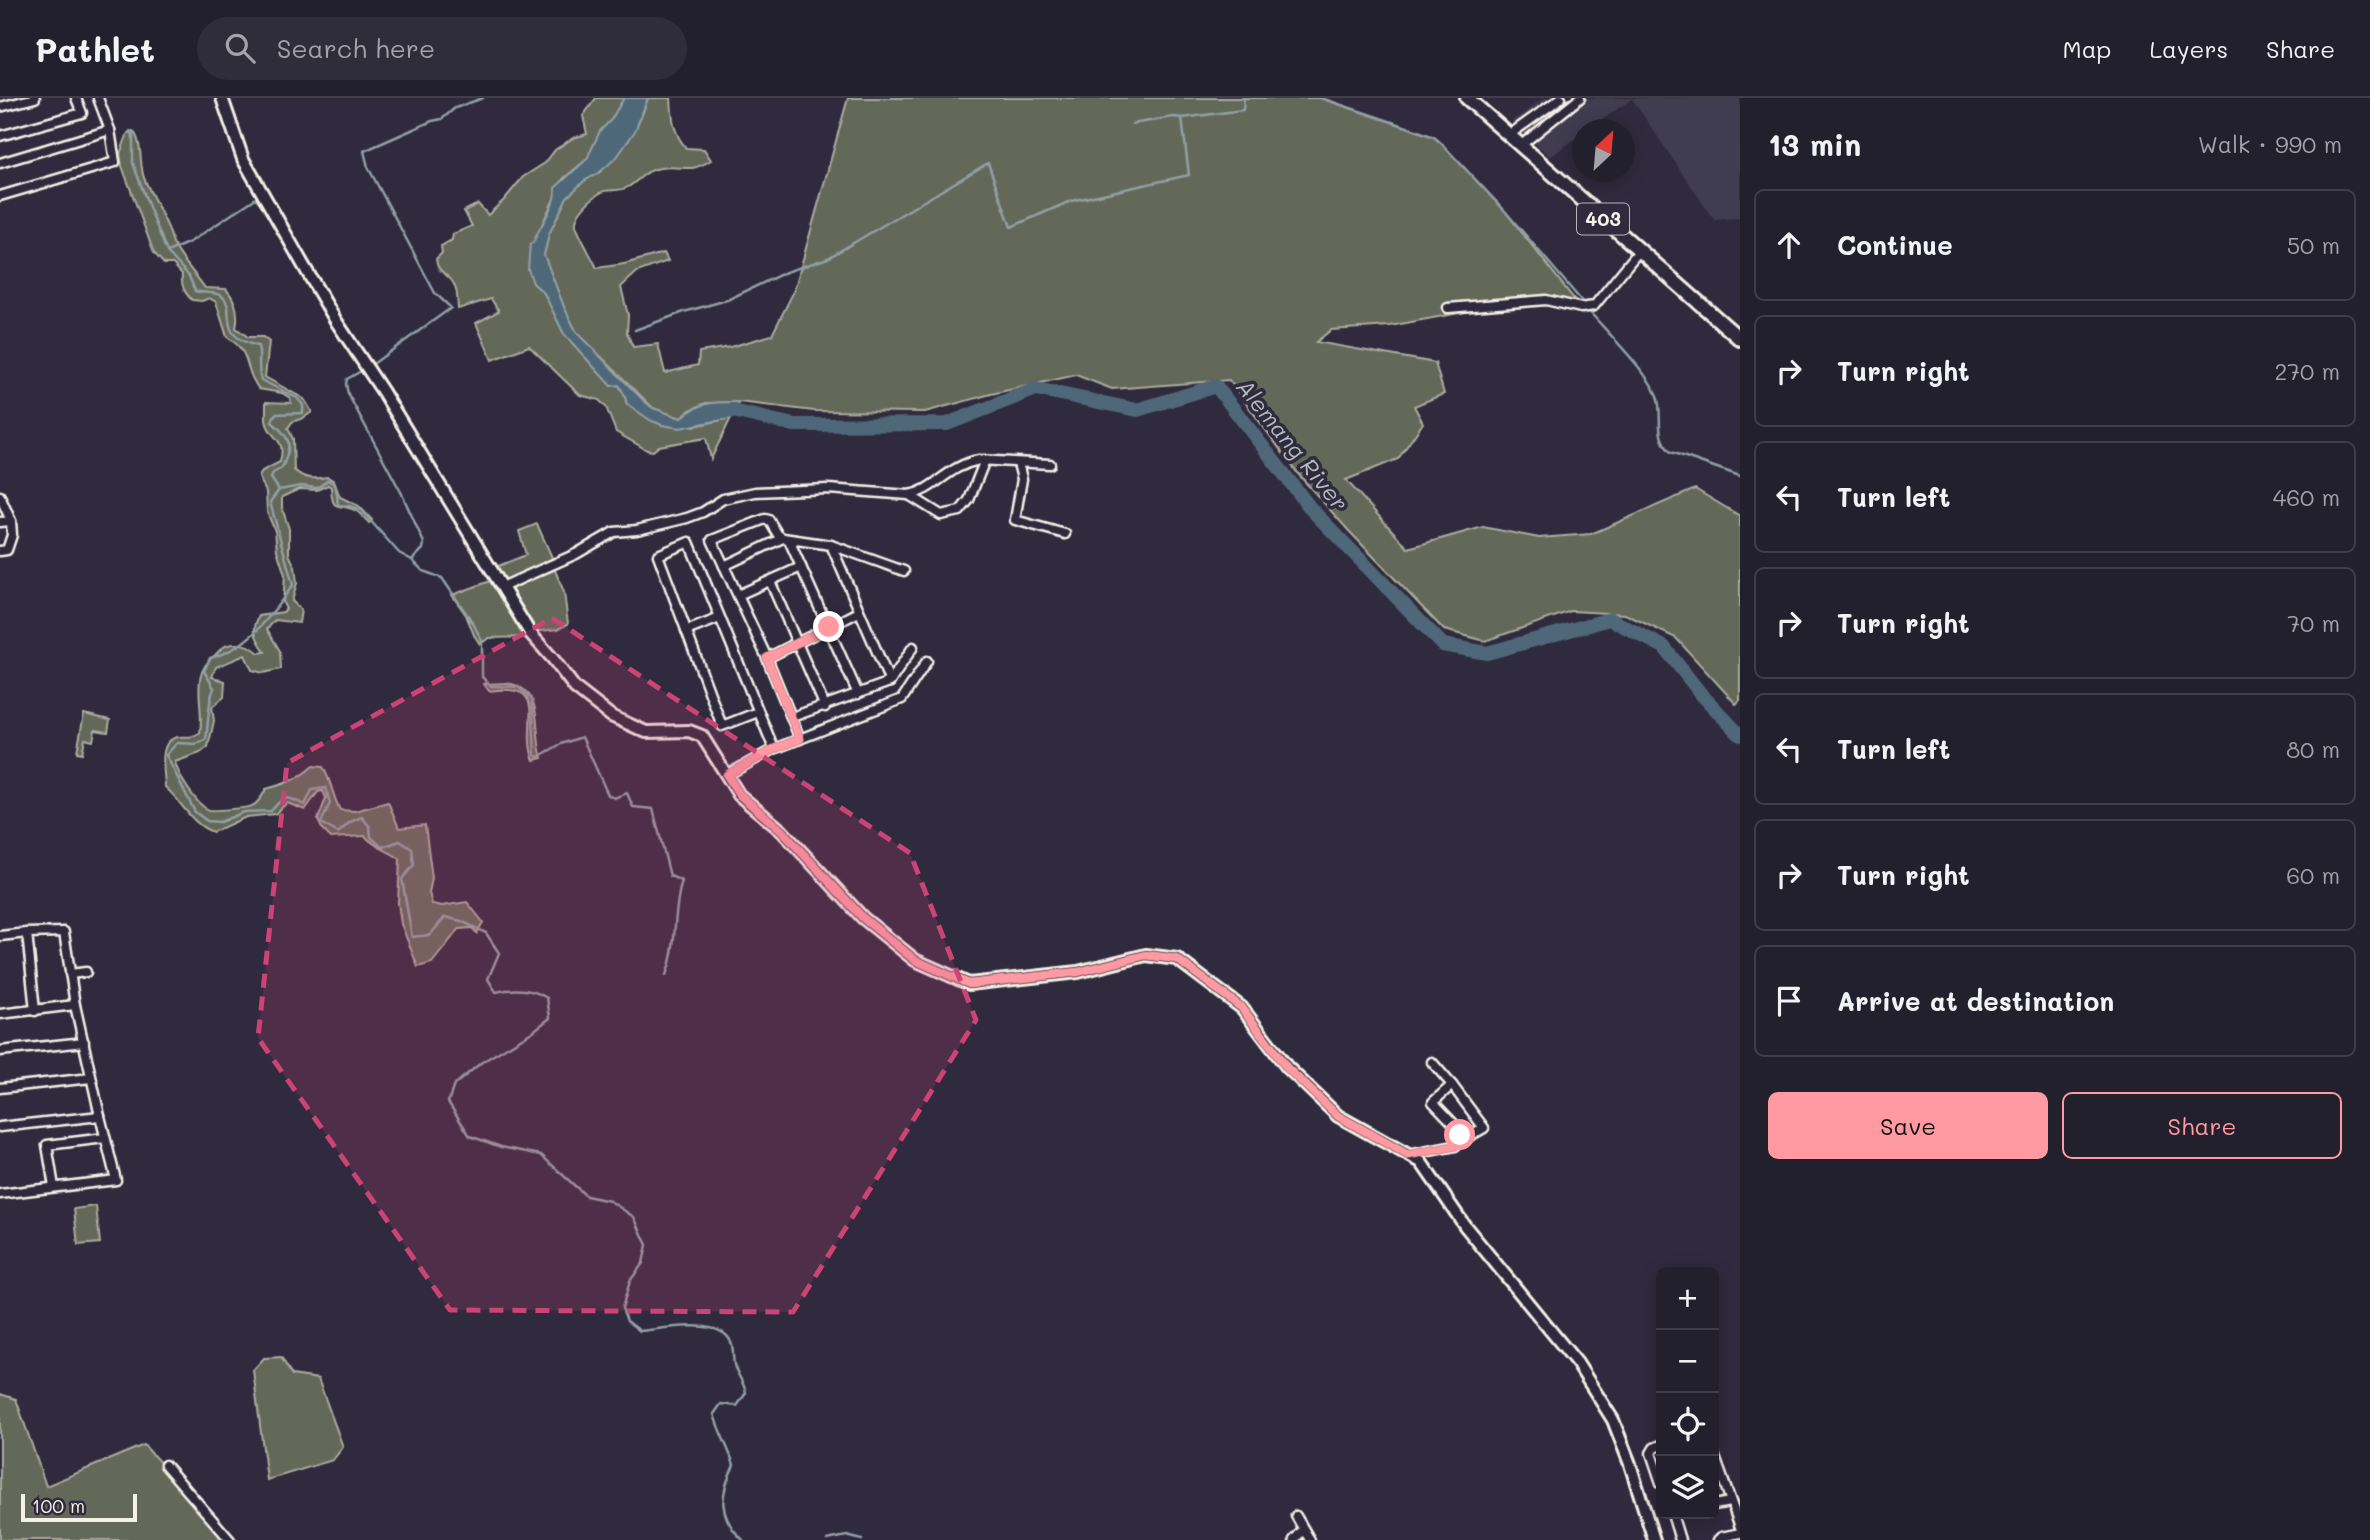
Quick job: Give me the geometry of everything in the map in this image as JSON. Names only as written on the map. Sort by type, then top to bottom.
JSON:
[{"type":"main road","name":"403","points":[[1476,101],[1520,146],[1740,339]]},
{"type":"street","points":[[0,107],[35,98]]},
{"type":"street","points":[[0,136],[82,113],[76,98]]},
{"type":"street","points":[[0,196],[115,162],[110,130],[98,98]]},
{"type":"street","points":[[222,98],[243,159],[304,268],[530,633],[575,688],[611,716],[646,732],[689,731],[702,736],[740,795],[782,831],[863,918],[915,960],[969,984],[1078,972],[1146,955],[1177,959],[1242,1008],[1287,1068],[1338,1116],[1420,1162],[1465,1226],[1534,1309],[1584,1375],[1613,1420],[1654,1540]]},
{"type":"street","points":[[1509,135],[1561,98]]},
{"type":"street","points":[[1520,146],[1580,98]]},
{"type":"street","points":[[1544,110],[1552,120]]},
{"type":"street","points":[[0,163],[110,130]]},
{"type":"street","points":[[1448,308],[1546,300],[1581,308],[1594,306],[1639,251]]},
{"type":"street","points":[[502,587],[576,554],[614,532],[636,530],[687,518],[703,512],[723,499],[755,492],[828,489],[909,495],[921,492],[960,465],[985,460],[1050,464]]},
{"type":"street","points":[[909,495],[941,515],[960,511],[969,500],[985,460]]},
{"type":"street","points":[[1018,463],[1021,479],[1015,520],[1065,534]]},
{"type":"street","points":[[0,496],[11,521],[12,535],[7,550],[0,551]]},
{"type":"street","points":[[800,739],[767,658],[712,540],[765,519],[769,520],[778,535],[786,539],[831,545],[904,571]]},
{"type":"street","points":[[0,522],[11,521]]},
{"type":"street","points":[[724,566],[786,539]]},
{"type":"street","points":[[786,539],[858,694]]},
{"type":"street","points":[[758,712],[722,726],[658,555],[689,542],[774,749]]},
{"type":"street","points":[[831,545],[890,682]]},
{"type":"street","points":[[738,595],[801,567]]},
{"type":"street","points":[[770,581],[825,707]]},
{"type":"street","points":[[767,658],[859,612]]},
{"type":"street","points":[[686,631],[720,618]]},
{"type":"street","points":[[792,717],[890,682],[913,647]]},
{"type":"street","points":[[727,775],[774,749],[902,699],[927,661]]},
{"type":"street","points":[[0,936],[64,932],[75,1005],[116,1180],[0,1194]]},
{"type":"street","points":[[27,933],[35,1010]]},
{"type":"street","points":[[70,974],[86,972]]},
{"type":"street","points":[[0,1014],[75,1005]]},
{"type":"street","points":[[0,1051],[84,1042]]},
{"type":"street","points":[[1408,1155],[1455,1146],[1484,1128],[1432,1062]]},
{"type":"street","points":[[0,1088],[91,1078]]},
{"type":"street","points":[[1452,1085],[1433,1102],[1456,1126],[1461,1141]]},
{"type":"street","points":[[0,1127],[100,1116]]},
{"type":"street","points":[[54,1186],[47,1145],[105,1138]]},
{"type":"street","points":[[1656,1447],[1651,1453],[1656,1467]]},
{"type":"street","points":[[1715,1456],[1740,1527]]},
{"type":"street","points":[[165,1465],[230,1540]]},
{"type":"street","points":[[1719,1504],[1730,1502]]},
{"type":"street","points":[[1296,1516],[1310,1540]]},
{"type":"street","points":[[1674,1519],[1681,1540]]},
{"type":"street","points":[[1294,1540],[1303,1530]]},
{"type":"street","points":[[1718,1540],[1721,1537],[1740,1534]]},
{"type":"highlighted area","points":[[552,618],[910,853],[976,1020],[793,1312],[450,1310],[258,1038],[287,763]]},
{"type":"shaded area","points":[[1544,98],[1740,98],[1740,218],[1714,220],[1632,99],[1603,119],[1572,119],[1572,141],[1550,157],[1511,122]]},
{"type":"green space","points":[[596,98],[624,98],[611,120],[600,131],[587,159],[563,179],[530,251],[533,283],[544,293],[564,334],[611,386],[619,385],[627,404],[637,410],[695,426],[731,418],[711,459],[706,438],[659,446],[653,451],[616,432],[606,407],[599,400],[580,395],[529,346],[492,360],[476,323],[499,311],[491,299],[458,309],[454,284],[437,263],[436,259],[442,253],[441,246],[452,240],[453,234],[472,226],[464,211],[478,204],[488,215],[523,177],[545,163],[555,150],[573,138],[587,134],[583,116]]},
{"type":"green space","points":[[648,98],[671,98],[678,137],[686,148],[704,149],[711,160],[691,168],[655,169],[625,189],[602,192],[581,211],[576,225],[597,268],[664,253],[668,261],[637,272],[621,287],[628,315],[627,333],[633,347],[658,344],[665,373],[698,365],[699,352],[730,347],[772,335],[794,291],[848,98],[1320,98],[1434,137],[1505,211],[1581,308],[1546,300],[1518,302],[1390,326],[1331,330],[1316,342],[1435,363],[1444,394],[1414,406],[1423,423],[1398,459],[1346,480],[1408,548],[1483,527],[1539,538],[1591,534],[1695,489],[1740,516],[1740,700],[1736,704],[1676,638],[1625,614],[1571,611],[1485,641],[1444,630],[1299,475],[1229,380],[1112,389],[1076,375],[925,412],[814,411],[739,402],[706,403],[690,410],[681,418],[653,408],[577,333],[544,255],[549,234],[567,197],[584,181],[600,172],[642,115]]},
{"type":"green space","points":[[133,131],[138,141],[144,178],[180,255],[205,288],[226,289],[236,307],[236,328],[248,337],[263,337],[269,342],[265,377],[304,399],[312,412],[292,422],[288,428],[293,439],[294,470],[310,478],[328,477],[334,481],[340,497],[359,506],[372,520],[369,523],[356,511],[335,505],[331,487],[328,485],[317,490],[299,489],[282,497],[282,508],[289,529],[289,554],[295,567],[297,583],[292,601],[301,610],[299,623],[275,620],[267,629],[280,651],[281,669],[263,673],[252,670],[245,655],[216,667],[212,677],[225,681],[224,697],[212,707],[214,721],[208,747],[200,753],[175,762],[177,768],[193,796],[209,810],[252,806],[259,801],[266,789],[291,781],[313,766],[323,767],[340,810],[355,811],[388,802],[399,828],[425,825],[432,878],[429,893],[432,904],[442,906],[467,902],[483,922],[477,933],[472,928],[459,929],[432,963],[418,967],[401,924],[398,903],[400,859],[365,836],[331,838],[318,820],[326,798],[323,791],[318,792],[305,810],[287,803],[275,814],[246,817],[213,832],[199,824],[165,787],[163,758],[167,744],[178,737],[191,737],[200,733],[200,681],[207,663],[228,645],[241,644],[259,653],[265,652],[257,638],[256,622],[259,616],[283,612],[286,609],[283,603],[285,575],[277,550],[275,531],[267,512],[266,492],[259,477],[262,471],[280,462],[282,454],[266,420],[266,402],[291,403],[290,398],[282,393],[259,389],[245,355],[227,337],[216,302],[209,298],[202,301],[192,300],[184,288],[182,274],[173,264],[164,264],[154,253],[122,166],[120,154],[128,133]]},
{"type":"green space","points":[[537,524],[564,592],[568,624],[558,629],[533,632],[493,568],[526,555],[519,531]]},
{"type":"green space","points":[[493,580],[529,637],[489,638],[480,644],[474,635],[466,615],[452,595]]},
{"type":"green space","points":[[507,683],[520,687],[528,693],[533,702],[542,758],[534,760],[530,747],[528,700],[521,693],[509,690],[489,691],[484,684]]},
{"type":"green space","points":[[84,714],[110,720],[108,732],[95,730],[93,741],[85,739],[82,753],[77,752]]},
{"type":"green space","points":[[96,1206],[100,1243],[78,1245],[74,1209]]},
{"type":"green space","points":[[281,1357],[292,1375],[318,1379],[343,1447],[333,1460],[267,1480],[253,1370],[264,1358]]},
{"type":"green space","points":[[0,1394],[16,1399],[46,1486],[144,1445],[230,1540],[0,1540]]},
{"type":"water","points":[[624,98],[648,98],[635,131],[617,157],[567,197],[549,234],[544,255],[577,333],[644,401],[653,408],[681,418],[695,408],[708,404],[739,402],[731,418],[680,428],[650,420],[627,404],[619,385],[611,386],[564,334],[544,293],[533,283],[528,269],[530,244],[533,243],[550,209],[555,188],[587,159],[600,131],[611,120]]},
{"type":"waterway","points":[[370,366],[451,308],[435,293],[368,167],[364,151],[442,119],[455,108],[483,98]]},
{"type":"waterway","points":[[1132,124],[1243,110],[1244,98]]},
{"type":"waterway","points":[[1321,98],[1434,137],[1505,211],[1585,305]]},
{"type":"waterway","points":[[635,330],[727,300],[786,272],[828,258],[988,163],[1011,227],[1071,201],[1189,175],[1182,118]]},
{"type":"waterway","points":[[130,131],[133,136],[133,163],[167,252],[189,276],[195,291],[222,296],[228,308],[231,329],[236,336],[244,342],[258,346],[261,380],[297,398],[303,405],[303,413],[275,414],[272,422],[287,438],[289,447],[282,468],[273,473],[271,478],[279,490],[270,502],[293,585],[258,630],[236,647],[210,658],[204,671],[214,688],[206,739],[196,744],[177,743],[166,755],[195,812],[207,821],[220,822],[244,812],[271,811],[286,798],[305,805],[312,790],[326,788],[330,803],[321,823],[338,833],[350,822],[362,817],[370,827],[371,837],[382,847],[400,841],[412,849],[414,865],[402,879],[412,937],[430,935],[445,917],[461,921],[486,933],[499,953],[488,979],[496,992],[523,990],[547,998],[550,1018],[482,1062],[454,1085],[448,1102],[470,1136],[501,1147],[541,1155],[586,1196],[610,1201],[634,1217],[647,1245],[643,1263],[630,1281],[622,1308],[627,1321],[640,1331],[685,1326],[709,1328],[719,1331],[730,1340],[735,1368],[746,1393],[737,1406],[721,1404],[714,1414],[734,1465],[724,1495],[725,1513],[743,1540]]},
{"type":"waterway","points":[[167,252],[190,242],[256,198],[269,214]]},
{"type":"waterway","points":[[279,232],[309,284]]},
{"type":"waterway","points":[[1588,310],[1652,386],[1659,403],[1662,439],[1671,452],[1740,476]]},
{"type":"waterway","points":[[345,344],[362,370]]},
{"type":"waterway","points":[[363,370],[347,379],[348,394],[401,492],[424,543],[423,549],[412,560],[423,571],[442,578],[473,623],[482,641],[482,677],[491,686],[518,687],[532,699],[535,755],[538,757],[561,744],[582,737],[608,795],[614,798],[627,793],[633,807],[653,809],[670,876],[682,881],[666,975]]},
{"type":"waterway","name":"Alemang River","points":[[715,413],[733,411],[794,425],[947,424],[1036,389],[1137,410],[1216,386],[1311,509],[1443,645],[1487,653],[1610,619],[1664,647],[1701,694],[1740,735]]},
{"type":"waterway","points":[[279,490],[301,486],[317,488],[328,480],[332,482],[338,505],[361,510],[399,553],[412,560]]},
{"type":"waterway","points":[[827,1540],[847,1536],[862,1540]]},
{"type":"route","points":[[829,627],[767,658],[800,739],[774,749],[727,775],[740,795],[782,831],[863,918],[915,960],[969,984],[1078,972],[1146,955],[1177,959],[1242,1008],[1287,1068],[1338,1116],[1408,1155],[1455,1146],[1460,1143],[1460,1135]]}]
